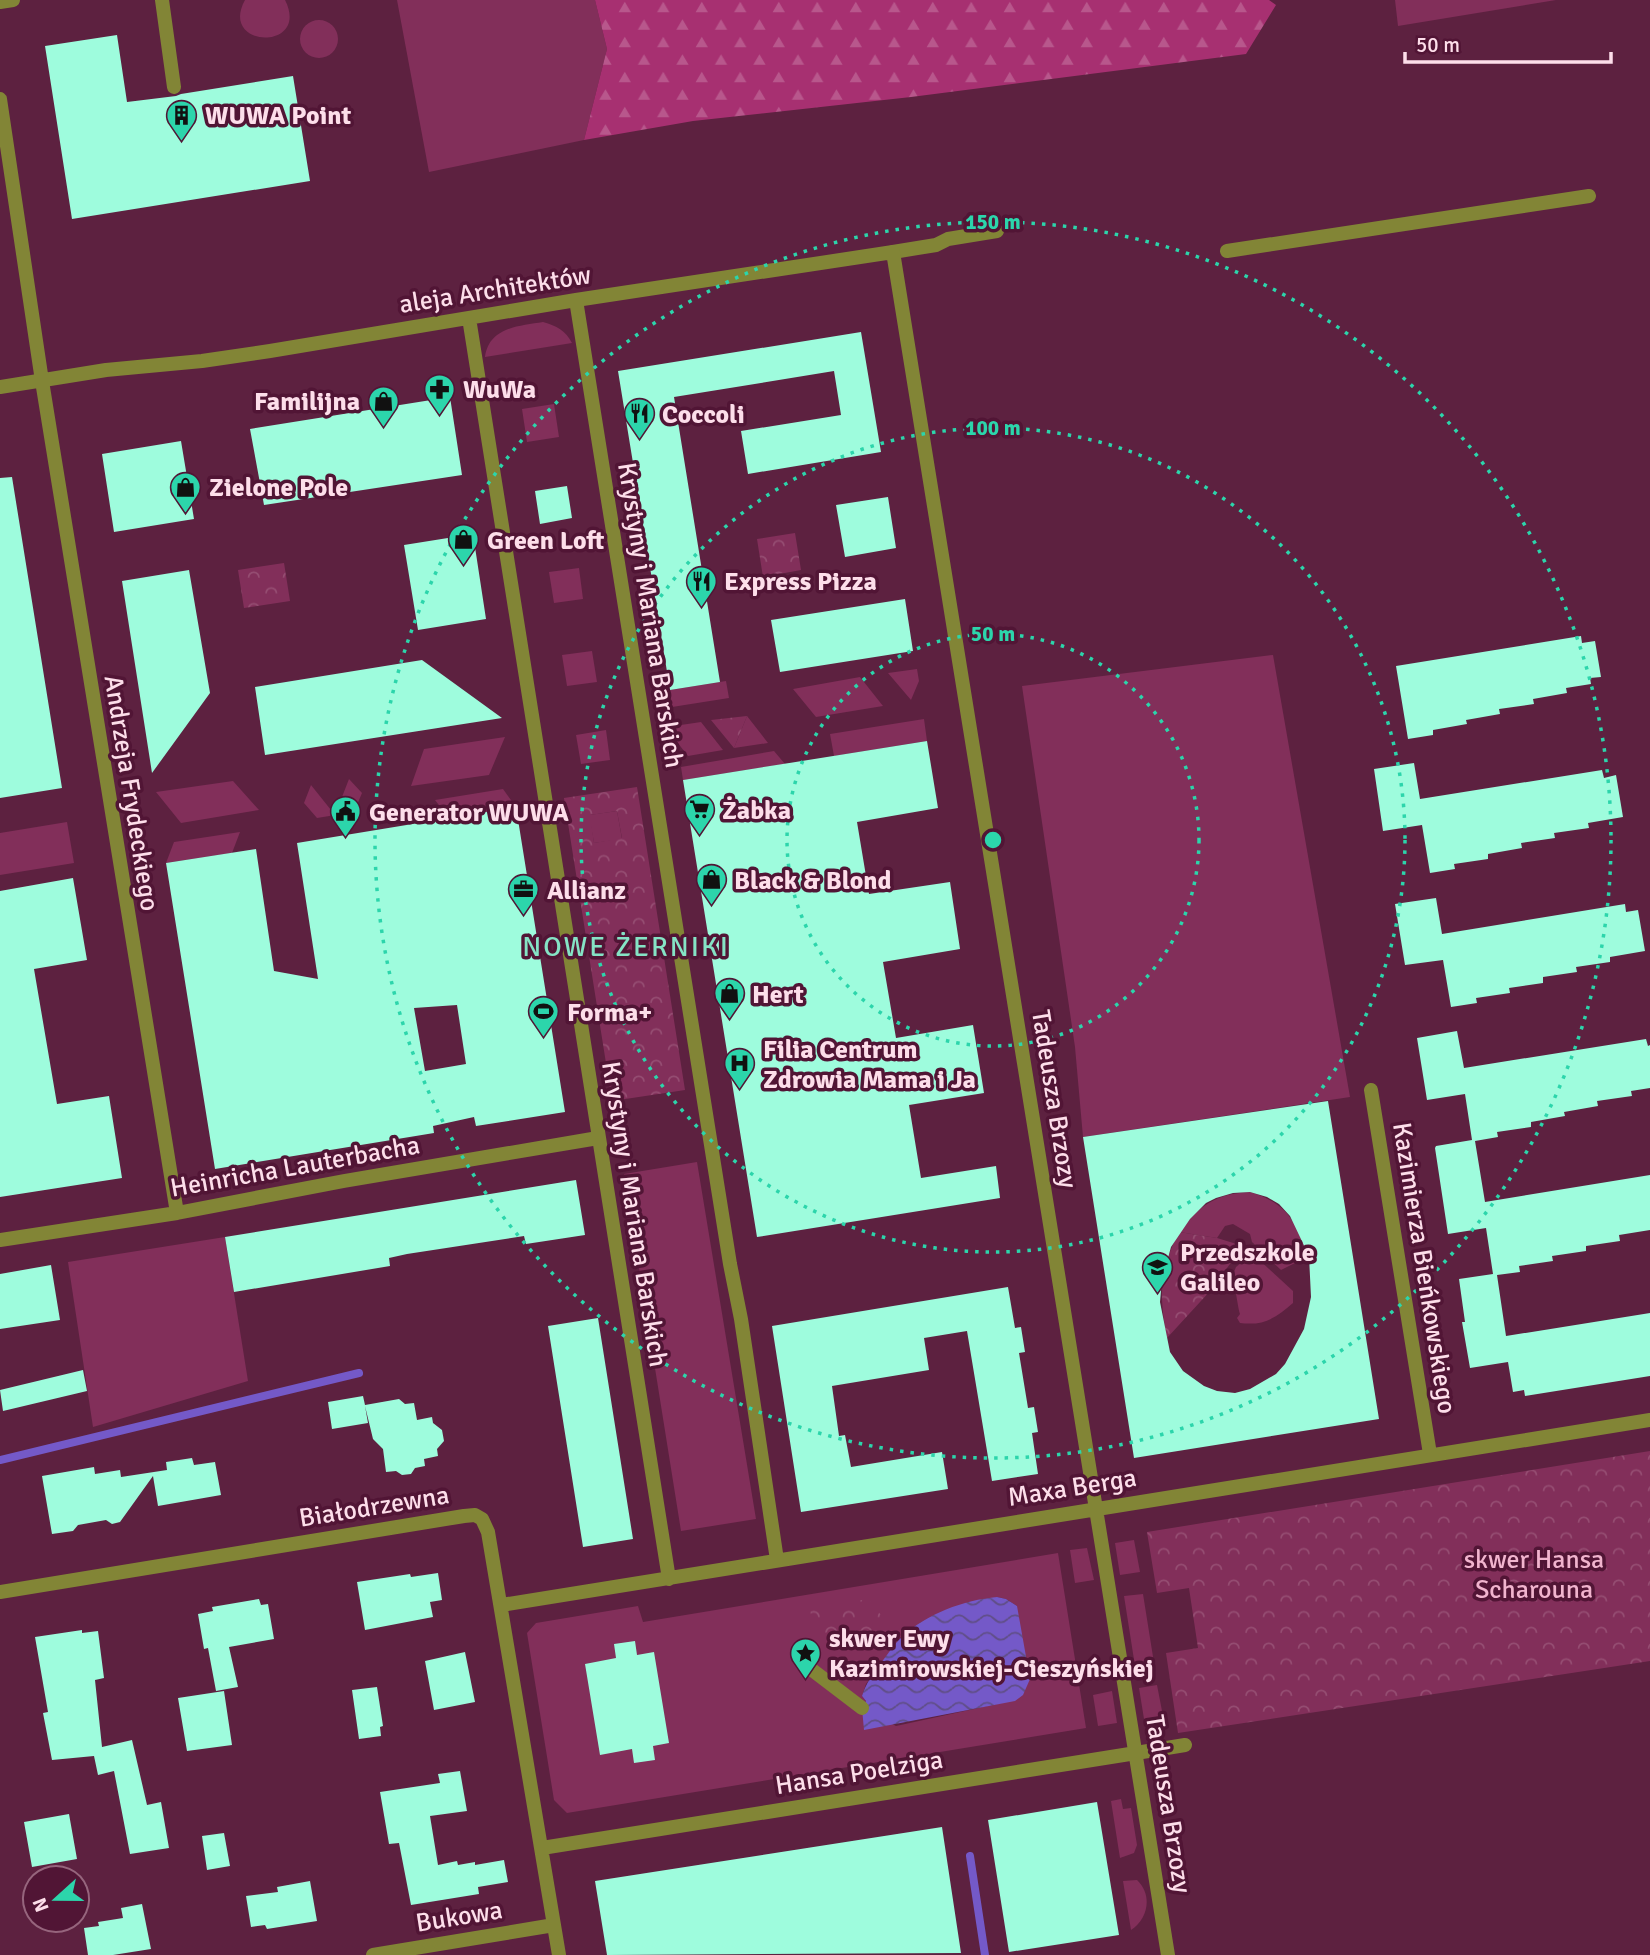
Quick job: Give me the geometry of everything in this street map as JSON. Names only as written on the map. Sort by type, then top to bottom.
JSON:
[{"type":"street","points":[[0,2],[13,0]]},
{"type":"street","points":[[162,0],[174,87]]},
{"type":"street","name":"Andrzeja Frydeckiego","points":[[0,99],[41,381],[177,1213]]},
{"type":"street","points":[[1227,251],[1589,196]]},
{"type":"street","name":"aleja Architektów","points":[[0,387],[106,370],[216,359],[936,245],[948,239],[997,231]]},
{"type":"street","name":"Tadeusza Brzozy","points":[[893,252],[1168,1955]]},
{"type":"street","name":"Krystyny i Mariana Barskich","points":[[576,300],[741,1319],[777,1560]]},
{"type":"street","name":"Krystyny i Mariana Barskich","points":[[468,318],[669,1579]]},
{"type":"street","name":"Kazimierza Bieńkowskiego","points":[[1371,1090],[1430,1454]]},
{"type":"street","name":"Heinricha Lauterbacha","points":[[0,1240],[177,1213],[344,1181],[598,1138]]},
{"type":"street","name":"Maxa Berga","points":[[502,1605],[1650,1420]]},
{"type":"street","name":"Białodrzewna","points":[[0,1592],[475,1515],[482,1519],[488,1532],[502,1605],[559,1955]]},
{"type":"street","points":[[803,1663],[862,1708]]},
{"type":"street","name":"Hansa Poelziga","points":[[542,1848],[1185,1745]]},
{"type":"street","name":"Bukowa","points":[[373,1955],[554,1925]]},
{"type":"green space","points":[[245,0],[285,0],[290,17],[286,28],[277,35],[265,38],[253,35],[244,28],[240,16]]},
{"type":"green space","points":[[397,0],[595,0],[607,49],[584,140],[429,172]]},
{"type":"green space","points":[[595,0],[1269,0],[1276,5],[1246,54],[911,97],[693,121],[584,140],[607,49]]},
{"type":"green space","points":[[1395,0],[1556,0],[1398,26]]},
{"type":"green space","points":[[319,20],[333,25],[338,39],[333,53],[319,58],[305,53],[300,39],[305,25]]},
{"type":"green space","points":[[543,322],[560,329],[572,343],[485,357],[492,339],[499,334],[515,327]]},
{"type":"green space","points":[[554,404],[559,437],[527,442],[522,409]]},
{"type":"green space","points":[[795,533],[801,570],[763,577],[757,539]]},
{"type":"green space","points":[[284,563],[290,601],[244,608],[238,570]]},
{"type":"green space","points":[[579,568],[583,599],[554,603],[549,572]]},
{"type":"green space","points":[[592,651],[597,682],[567,686],[562,655]]},
{"type":"green space","points":[[1273,655],[1350,1097],[1083,1137],[1075,1047],[1022,686]]},
{"type":"green space","points":[[917,669],[919,681],[911,700],[888,673]]},
{"type":"green space","points":[[860,677],[883,706],[816,717],[793,689]]},
{"type":"green space","points":[[726,681],[729,698],[672,707],[670,690]]},
{"type":"green space","points":[[747,716],[768,743],[734,748]]},
{"type":"green space","points":[[747,716],[734,748],[711,720]]},
{"type":"green space","points":[[924,719],[927,741],[834,756],[830,734]]},
{"type":"green space","points":[[701,722],[723,750],[688,756],[677,742],[674,726]]},
{"type":"green space","points":[[606,730],[610,760],[581,764],[576,735]]},
{"type":"green space","points":[[505,737],[489,775],[411,786],[424,749]]},
{"type":"green space","points":[[774,751],[785,764],[683,780],[681,767]]},
{"type":"green space","points":[[349,779],[362,793],[354,812],[317,818],[304,803],[311,785],[335,815]]},
{"type":"green space","points":[[233,781],[259,810],[181,823],[156,792]]},
{"type":"green space","points":[[637,787],[685,1090],[612,1101],[564,798]],"holes":[[[617,811],[622,838],[594,843],[590,815]]]},
{"type":"green space","points":[[503,789],[516,807],[449,818],[435,800]]},
{"type":"green space","points":[[617,811],[622,839],[594,843],[589,815]]},
{"type":"green space","points":[[67,822],[74,863],[0,875],[0,833]]},
{"type":"green space","points":[[240,832],[232,853],[166,863],[174,842]]},
{"type":"green space","points":[[697,1162],[756,1519],[681,1531],[624,1174]]},
{"type":"green space","points":[[1250,1192],[1282,1208],[1300,1233],[1309,1256],[1281,1270],[1252,1242],[1250,1234],[1233,1224],[1225,1226],[1217,1238],[1179,1232],[1209,1203],[1227,1195]]},
{"type":"green space","points":[[1179,1232],[1217,1238],[1243,1246],[1211,1290],[1167,1338],[1162,1284],[1172,1246]]},
{"type":"green space","points":[[225,1237],[248,1381],[93,1427],[68,1262]]},
{"type":"green space","points":[[1251,1255],[1293,1291],[1293,1303],[1269,1320],[1240,1323],[1232,1277],[1236,1267]]},
{"type":"green space","name":"skwer Hansa Scharouna","points":[[1650,1451],[1650,1661],[1178,1733],[1166,1653],[1198,1648],[1189,1588],[1157,1593],[1147,1532]]},
{"type":"green space","points":[[1134,1540],[1140,1572],[1120,1575],[1115,1543]]},
{"type":"green space","points":[[1087,1548],[1094,1580],[1075,1583],[1070,1550]]},
{"type":"green space","name":"skwer Ewy Kazimirowskiej-Cieszyńskiej","points":[[1058,1553],[1086,1728],[567,1813],[554,1800],[527,1633],[536,1623],[638,1606],[643,1622]],"holes":[[[997,1597],[1017,1606],[1015,1700],[896,1726],[862,1708],[866,1701],[862,1696],[866,1684],[901,1637]]]},
{"type":"green space","points":[[1143,1594],[1154,1663],[1135,1666],[1124,1596]]},
{"type":"green space","points":[[868,1599],[881,1615],[879,1624],[854,1651],[834,1631],[814,1635],[810,1609]]},
{"type":"green space","points":[[1157,1685],[1163,1716],[1144,1719],[1139,1688]]},
{"type":"green space","points":[[1112,1691],[1117,1723],[1098,1726],[1093,1695]]},
{"type":"green space","points":[[1121,1799],[1123,1809],[1131,1808],[1137,1845],[1134,1853],[1120,1858],[1111,1801]]},
{"type":"green space","points":[[1137,1880],[1147,1900],[1145,1913],[1131,1930],[1123,1881]]},
{"type":"water","points":[[997,1597],[1017,1606],[1030,1679],[1023,1695],[1015,1701],[864,1730],[862,1708],[866,1701],[862,1696],[873,1675],[899,1640],[934,1615],[972,1601]]},
{"type":"building","name":"WUWA Point","points":[[117,35],[127,102],[293,76],[310,181],[72,219],[45,46]]},
{"type":"building","points":[[861,332],[881,452],[748,474],[741,431],[841,415],[834,371],[674,397],[720,682],[670,690],[618,371]]},
{"type":"building","points":[[450,397],[462,475],[264,505],[250,429]]},
{"type":"building","points":[[181,441],[194,519],[114,532],[102,454]]},
{"type":"building","points":[[12,477],[62,788],[0,798],[0,478]]},
{"type":"building","points":[[567,486],[572,518],[540,524],[535,491]]},
{"type":"building","points":[[888,497],[896,548],[845,557],[836,505]]},
{"type":"building","points":[[473,534],[486,619],[418,630],[404,545]]},
{"type":"building","points":[[189,570],[210,693],[152,773],[122,581]]},
{"type":"building","points":[[905,599],[913,651],[780,672],[771,620]]},
{"type":"building","points":[[1581,636],[1582,643],[1595,641],[1601,677],[1590,678],[1591,684],[1566,688],[1567,693],[1533,699],[1534,704],[1499,709],[1500,714],[1466,720],[1467,724],[1433,730],[1433,735],[1408,739],[1396,666]]},
{"type":"building","points":[[422,660],[502,718],[265,755],[255,687]]},
{"type":"building","points":[[927,741],[938,808],[857,822],[869,894],[950,882],[960,949],[883,962],[896,1038],[973,1025],[984,1093],[909,1105],[921,1178],[996,1166],[1000,1198],[757,1237],[683,780]]},
{"type":"building","points":[[1414,763],[1420,799],[1602,770],[1604,778],[1616,775],[1623,817],[1588,823],[1589,828],[1554,833],[1555,838],[1521,843],[1522,848],[1488,854],[1488,859],[1454,864],[1455,869],[1430,873],[1422,825],[1383,831],[1374,769]]},
{"type":"building","points":[[516,807],[565,1112],[476,1126],[474,1117],[433,1126],[434,1133],[215,1169],[166,863],[256,849],[274,971],[318,979],[297,843]],"holes":[[[457,1005],[466,1064],[425,1071],[414,1008]]]},
{"type":"building","points":[[73,878],[87,960],[34,969],[57,1104],[109,1096],[122,1178],[0,1197],[0,891]]},
{"type":"building","points":[[1436,898],[1442,934],[1625,904],[1626,912],[1638,910],[1645,951],[1610,957],[1610,962],[1576,967],[1577,972],[1543,977],[1543,983],[1509,988],[1510,993],[1476,998],[1477,1003],[1451,1007],[1443,960],[1405,965],[1395,904]]},
{"type":"building","points":[[1457,1031],[1464,1068],[1646,1039],[1648,1046],[1650,1045],[1650,1088],[1631,1091],[1632,1096],[1597,1101],[1598,1106],[1564,1112],[1565,1116],[1531,1122],[1531,1127],[1497,1132],[1498,1137],[1475,1141],[1485,1202],[1650,1175],[1650,1230],[1619,1235],[1620,1241],[1586,1246],[1586,1251],[1552,1256],[1553,1261],[1519,1266],[1520,1272],[1497,1275],[1506,1336],[1650,1313],[1650,1376],[1525,1396],[1524,1390],[1513,1392],[1508,1362],[1470,1368],[1462,1322],[1465,1322],[1459,1279],[1493,1274],[1486,1228],[1448,1234],[1435,1148],[1472,1140],[1465,1094],[1427,1100],[1417,1038]]},
{"type":"building","points":[[1328,1101],[1379,1419],[1134,1458],[1083,1137]],"holes":[[[1250,1192],[1279,1204],[1290,1216],[1309,1256],[1311,1297],[1304,1329],[1285,1364],[1276,1374],[1250,1389],[1235,1393],[1217,1391],[1204,1386],[1183,1371],[1170,1352],[1160,1302],[1162,1280],[1171,1247],[1190,1219],[1206,1203],[1233,1193]]]},
{"type":"building","points":[[576,1180],[585,1235],[526,1244],[524,1236],[407,1254],[389,1258],[390,1266],[234,1292],[225,1237]]},
{"type":"building","points":[[51,1265],[60,1320],[0,1329],[0,1274]]},
{"type":"building","points":[[1008,1287],[1015,1328],[1021,1327],[1025,1352],[1019,1353],[1028,1408],[1034,1407],[1038,1432],[1032,1433],[1038,1474],[992,1481],[967,1331],[924,1338],[929,1370],[832,1386],[839,1436],[845,1435],[851,1467],[942,1452],[948,1489],[801,1512],[772,1326]]},
{"type":"building","points":[[598,1318],[633,1539],[583,1547],[548,1326]]},
{"type":"building","points":[[83,1370],[87,1391],[3,1411],[0,1390]]},
{"type":"building","points":[[363,1396],[365,1405],[399,1399],[405,1404],[414,1403],[417,1420],[432,1417],[433,1423],[442,1430],[444,1441],[437,1449],[438,1456],[424,1459],[425,1466],[415,1468],[411,1474],[386,1472],[383,1449],[373,1439],[365,1406],[368,1423],[332,1429],[328,1402]]},
{"type":"building","points":[[192,1458],[194,1465],[215,1462],[221,1495],[158,1506],[153,1476],[120,1522],[112,1524],[106,1520],[78,1525],[73,1531],[52,1534],[42,1476],[94,1467],[95,1474],[120,1470],[121,1477],[167,1470],[166,1462]]},
{"type":"building","points":[[438,1573],[442,1600],[430,1602],[433,1617],[365,1630],[357,1582]]},
{"type":"building","points":[[259,1599],[261,1605],[268,1604],[274,1639],[229,1647],[238,1687],[216,1691],[208,1648],[204,1649],[198,1614],[213,1611],[212,1607]]},
{"type":"building","points":[[82,1630],[82,1633],[98,1631],[104,1678],[95,1680],[102,1747],[132,1740],[147,1805],[161,1802],[169,1848],[130,1854],[114,1771],[98,1775],[94,1756],[52,1760],[43,1713],[48,1712],[35,1637]]},
{"type":"building","points":[[635,1641],[637,1655],[654,1652],[669,1743],[653,1746],[655,1760],[634,1763],[632,1749],[600,1755],[585,1664],[616,1658],[614,1644]]},
{"type":"building","points":[[465,1652],[475,1702],[434,1710],[425,1661]]},
{"type":"building","points":[[377,1687],[383,1726],[380,1727],[381,1736],[359,1739],[352,1690]]},
{"type":"building","points":[[224,1691],[232,1745],[187,1751],[178,1698]]},
{"type":"building","points":[[460,1771],[467,1811],[430,1816],[438,1865],[457,1861],[458,1865],[475,1862],[475,1865],[504,1860],[508,1882],[478,1887],[479,1894],[411,1905],[399,1843],[389,1844],[380,1792],[440,1783],[438,1774]]},
{"type":"building","points":[[1097,1802],[1119,1935],[1009,1952],[988,1820]]},
{"type":"building","points":[[69,1814],[77,1859],[31,1864],[24,1822]]},
{"type":"building","points":[[942,1827],[961,1953],[607,1955],[595,1881]]},
{"type":"building","points":[[224,1833],[230,1866],[207,1870],[202,1836]]},
{"type":"building","points":[[310,1881],[317,1921],[267,1929],[265,1925],[251,1927],[246,1896],[278,1892],[277,1887]]},
{"type":"building","points":[[142,1904],[151,1949],[113,1955],[88,1955],[85,1934],[91,1934],[91,1927],[99,1926],[98,1922],[123,1918],[121,1908]]},
{"type":"waterway","points":[[0,1460],[359,1373]]},
{"type":"waterway","points":[[970,1856],[985,1955]]},
{"type":"place","name":"WUWA Point","points":[[182,142]]},
{"type":"place","name":"WuWa","points":[[440,416]]},
{"type":"place","name":"Familijna","points":[[383,428]]},
{"type":"place","name":"Coccoli","points":[[639,441]]},
{"type":"place","name":"Zielone Pole","points":[[186,514]]},
{"type":"place","name":"Green Loft","points":[[464,567]]},
{"type":"place","name":"Express Pizza","points":[[701,608]]},
{"type":"place","name":"Żabka","points":[[699,837]]},
{"type":"place","name":"Generator WUWA","points":[[346,839]]},
{"type":"place","name":"Black & Blond","points":[[711,907]]},
{"type":"place","name":"Allianz","points":[[524,917]]},
{"type":"place","name":"Hert","points":[[729,1021]]},
{"type":"place","name":"Forma+","points":[[544,1039]]},
{"type":"place","name":"Filia Centrum Zdrowia Mama i Ja","points":[[740,1091]]},
{"type":"place","name":"Przedszkole Galileo","points":[[1157,1294]]},
{"type":"place","name":"skwer Ewy Kazimirowskiej-Cieszyńskiej","points":[[806,1680]]},
{"type":"district","name":"NOWE ŻERNIKI","points":[[626,946]]}]
